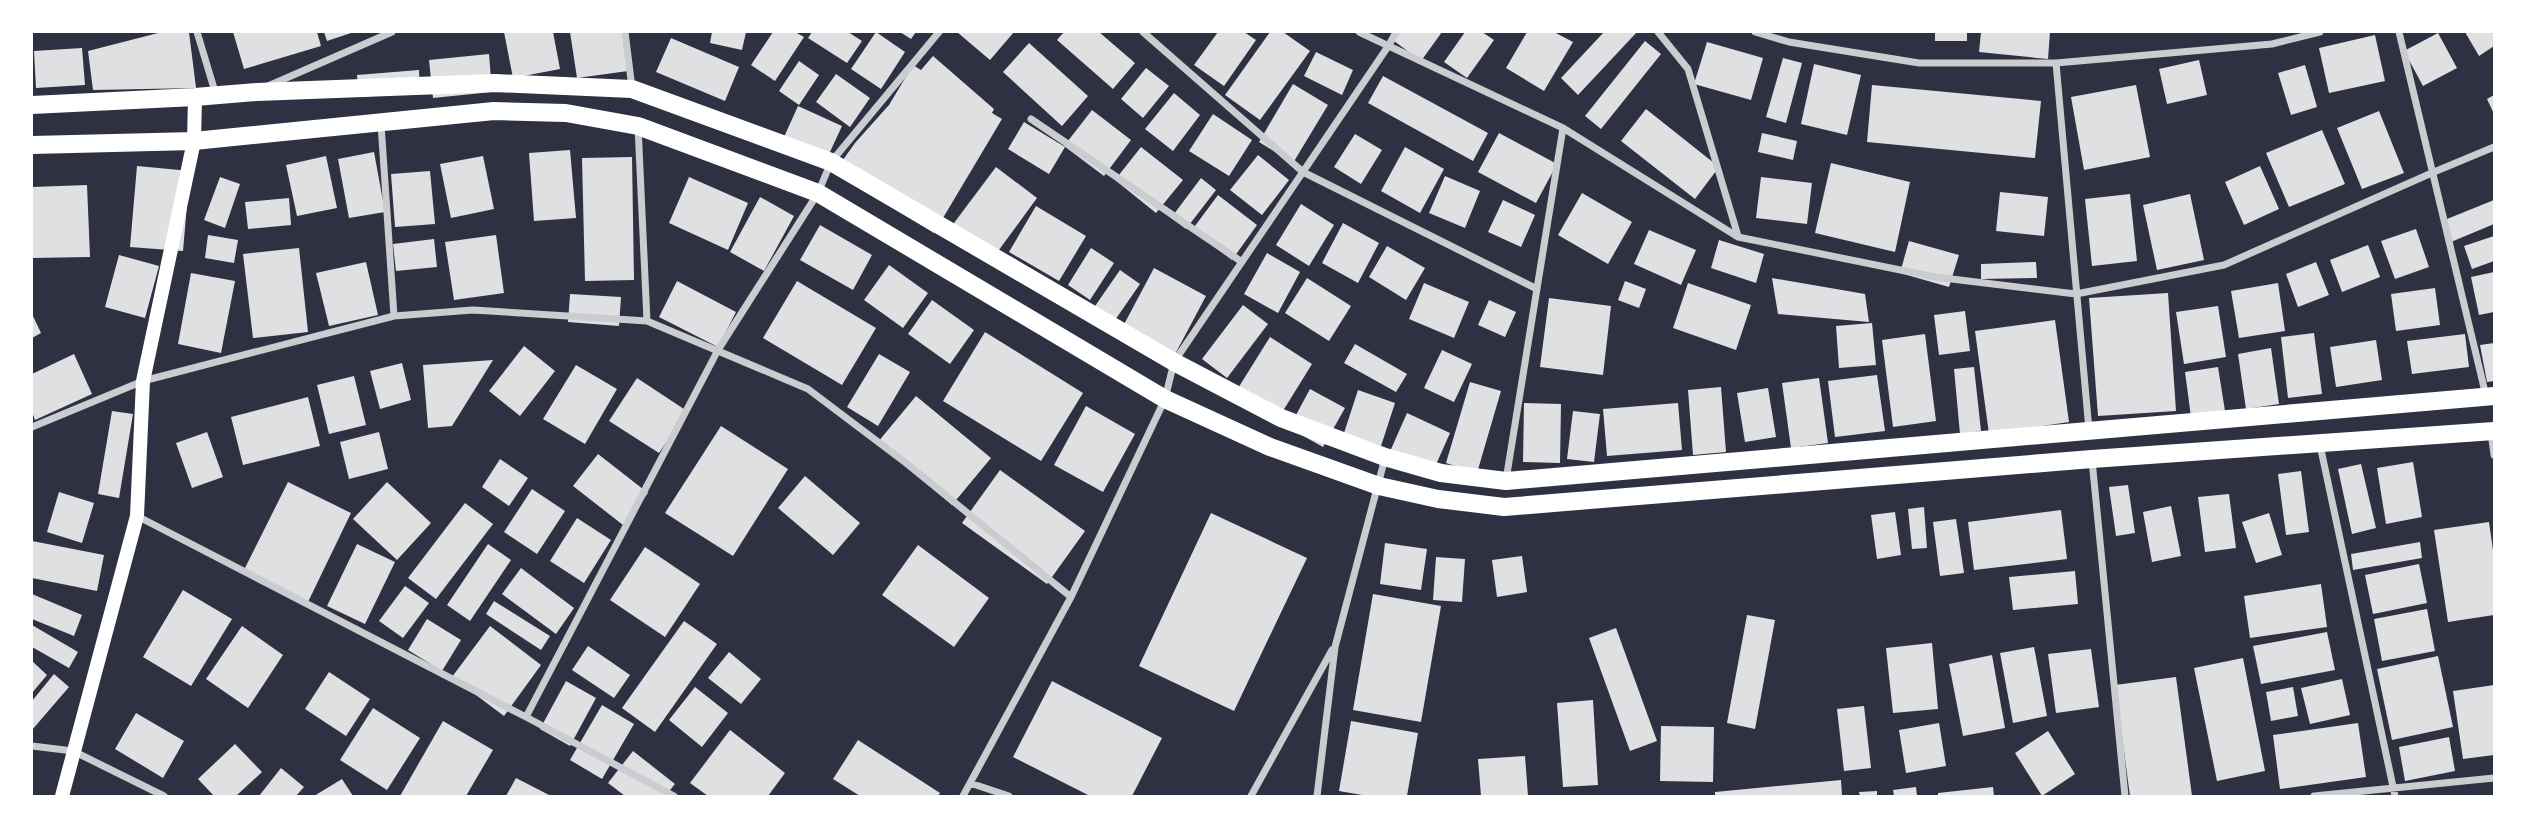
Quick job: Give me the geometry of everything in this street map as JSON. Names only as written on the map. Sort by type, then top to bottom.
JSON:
[{"type":"main road","points":[[32,105],[257,92],[495,83],[632,89],[831,162],[1174,362],[1281,418],[1385,457],[1441,473],[1506,481],[2490,397]]},
{"type":"main road","points":[[62,796],[136,516],[143,382],[194,141],[195,97]]},
{"type":"main road","points":[[32,145],[194,141],[494,111],[566,113],[638,126],[818,193],[1165,399],[1270,447],[1379,486],[1438,499],[1504,508],[2092,459],[2493,431]]},
{"type":"street","points":[[197,32],[216,96]]},
{"type":"street","points":[[257,92],[392,32]]},
{"type":"street","points":[[625,32],[632,89]]},
{"type":"street","points":[[526,717],[718,350],[818,193],[831,162],[939,32]]},
{"type":"street","points":[[1143,32],[1303,172],[1537,289]]},
{"type":"street","points":[[1359,32],[1563,128],[1738,237],[1935,277],[2076,294],[2224,265],[2494,147]]},
{"type":"street","points":[[963,796],[1071,597],[1165,399],[1174,362],[1396,32]]},
{"type":"street","points":[[1658,32],[1688,69],[1738,237]]},
{"type":"street","points":[[1755,32],[1789,42],[1919,63],[2056,63],[2272,44],[2320,32]]},
{"type":"street","points":[[2399,32],[2490,397]]},
{"type":"street","points":[[2056,63],[2089,431]]},
{"type":"street","points":[[1031,119],[1242,262]]},
{"type":"street","points":[[380,122],[394,316]]},
{"type":"street","points":[[638,126],[647,321]]},
{"type":"street","points":[[1506,481],[1563,128]]},
{"type":"street","points":[[32,428],[143,382],[394,316],[472,310],[647,321],[808,389],[906,463],[1071,597]]},
{"type":"street","points":[[2493,431],[2494,455]]},
{"type":"street","points":[[2320,443],[2394,792]]},
{"type":"street","points":[[1317,796],[1335,647],[1385,457]]},
{"type":"street","points":[[2092,459],[2125,796]]},
{"type":"street","points":[[136,516],[674,796]]},
{"type":"street","points":[[1251,796],[1335,647]]},
{"type":"street","points":[[32,746],[73,751],[164,796]]},
{"type":"street","points":[[2314,796],[2394,792],[2494,778]]},
{"type":"street","points":[[970,783],[1009,796]]},
{"type":"building","points":[[162,32],[189,32],[196,88],[93,90],[88,51]]},
{"type":"building","points":[[233,32],[317,32],[321,46],[244,69]]},
{"type":"building","points":[[324,32],[354,32],[327,41]]},
{"type":"building","points":[[504,32],[553,32],[560,69],[513,78]]},
{"type":"building","points":[[570,32],[622,32],[628,71],[577,78]]},
{"type":"building","points":[[712,32],[746,32],[742,50],[710,43]]},
{"type":"building","points":[[773,32],[795,32],[804,37],[775,81],[751,65]]},
{"type":"building","points":[[812,32],[848,32],[862,41],[847,63],[808,38]]},
{"type":"building","points":[[876,32],[905,52],[881,89],[851,69]]},
{"type":"building","points":[[900,32],[916,32],[911,39]]},
{"type":"building","points":[[957,32],[1014,32],[990,60]]},
{"type":"building","points":[[1064,32],[1099,32],[1135,63],[1113,89],[1057,40]]},
{"type":"building","points":[[1218,32],[1244,32],[1256,40],[1224,86],[1194,65]]},
{"type":"building","points":[[1270,32],[1283,32],[1310,51],[1260,120],[1225,95]]},
{"type":"building","points":[[1400,32],[1442,32],[1421,61],[1394,41]]},
{"type":"building","points":[[1465,32],[1482,32],[1494,40],[1467,78],[1444,62]]},
{"type":"building","points":[[1527,32],[1554,32],[1573,42],[1544,91],[1506,68]]},
{"type":"building","points":[[1604,32],[1637,32],[1578,95],[1561,78]]},
{"type":"building","points":[[1935,32],[1967,32],[1967,41],[1935,41]]},
{"type":"building","points":[[1981,32],[2050,32],[2048,59],[1979,52]]},
{"type":"building","points":[[2465,32],[2494,32],[2494,46],[2479,56]]},
{"type":"building","points":[[2438,33],[2457,68],[2423,86],[2404,51]]},
{"type":"building","points":[[2375,35],[2385,81],[2329,93],[2319,48]]},
{"type":"building","points":[[671,38],[739,67],[725,101],[656,72]]},
{"type":"building","points":[[1645,41],[1661,54],[1601,129],[1585,116]]},
{"type":"building","points":[[1707,42],[1763,58],[1751,100],[1694,84]]},
{"type":"building","points":[[1029,43],[1088,96],[1062,126],[1003,72]]},
{"type":"building","points":[[82,48],[85,85],[36,88],[34,51]]},
{"type":"building","points":[[1316,52],[1353,70],[1342,95],[1304,76]]},
{"type":"building","points":[[489,54],[492,92],[433,98],[429,60]]},
{"type":"building","points":[[933,56],[994,109],[992,113],[1002,119],[934,233],[845,179],[840,164],[889,105],[913,65],[921,70]]},
{"type":"building","points":[[1783,58],[1802,63],[1786,123],[1766,117]]},
{"type":"building","points":[[2199,60],[2207,95],[2167,104],[2159,69]]},
{"type":"building","points":[[799,61],[819,75],[799,105],[779,91]]},
{"type":"building","points":[[1814,64],[1861,75],[1847,135],[1801,124]]},
{"type":"building","points":[[2305,65],[2317,107],[2291,115],[2278,73]]},
{"type":"building","points":[[1146,68],[1169,86],[1143,118],[1121,99]]},
{"type":"building","points":[[419,70],[420,93],[359,97],[357,75]]},
{"type":"building","points":[[836,74],[870,98],[850,127],[816,102]]},
{"type":"building","points":[[1383,76],[1488,133],[1473,161],[1368,103]]},
{"type":"building","points":[[1293,84],[1328,105],[1293,163],[1259,142]]},
{"type":"building","points":[[1872,85],[2041,101],[2035,158],[1867,142]]},
{"type":"building","points":[[2136,85],[2150,157],[2084,170],[2071,97]]},
{"type":"building","points":[[1174,93],[1200,115],[1173,151],[1145,129]]},
{"type":"building","points":[[2494,95],[2494,114],[2487,99]]},
{"type":"building","points":[[798,106],[842,126],[823,167],[779,148]]},
{"type":"building","points":[[1646,109],[1719,167],[1695,199],[1621,141]]},
{"type":"building","points":[[1092,110],[1131,140],[1104,176],[1064,146]]},
{"type":"building","points":[[2379,111],[2404,173],[2362,189],[2337,128]]},
{"type":"building","points":[[1213,114],[1252,140],[1229,176],[1189,151]]},
{"type":"building","points":[[1024,122],[1065,147],[1049,174],[1008,149]]},
{"type":"building","points":[[2322,130],[2345,184],[2289,207],[2266,153]]},
{"type":"building","points":[[1499,133],[1557,164],[1536,203],[1478,172]]},
{"type":"building","points":[[1762,133],[1797,141],[1793,160],[1758,152]]},
{"type":"building","points":[[1355,134],[1382,150],[1361,184],[1334,167]]},
{"type":"building","points":[[1141,147],[1183,180],[1156,213],[1115,180]]},
{"type":"building","points":[[1405,147],[1444,169],[1420,213],[1381,191]]},
{"type":"building","points":[[570,150],[576,218],[534,221],[529,153]]},
{"type":"building","points":[[374,152],[385,212],[349,218],[338,159]]},
{"type":"building","points":[[1258,155],[1289,180],[1262,215],[1230,190]]},
{"type":"building","points":[[326,156],[337,208],[297,216],[286,165]]},
{"type":"building","points":[[483,156],[494,209],[451,218],[440,164]]},
{"type":"building","points":[[632,157],[634,280],[585,281],[582,158]]},
{"type":"building","points":[[1831,163],[1910,182],[1895,252],[1815,233]]},
{"type":"building","points":[[137,166],[190,171],[183,251],[130,247]]},
{"type":"building","points":[[2260,166],[2279,209],[2244,225],[2225,182]]},
{"type":"building","points":[[996,167],[1037,198],[993,258],[951,227]]},
{"type":"building","points":[[430,171],[435,224],[395,227],[391,174]]},
{"type":"building","points":[[1445,176],[1480,191],[1465,228],[1429,213]]},
{"type":"building","points":[[220,177],[240,184],[225,228],[204,220]]},
{"type":"building","points":[[689,177],[748,203],[728,250],[669,223]]},
{"type":"building","points":[[1761,177],[1812,183],[1807,224],[1756,218]]},
{"type":"building","points":[[1201,178],[1216,190],[1186,229],[1171,218]]},
{"type":"building","points":[[87,185],[90,257],[32,258],[32,187]]},
{"type":"building","points":[[2000,192],[2048,197],[2044,236],[1996,231]]},
{"type":"building","points":[[1582,193],[1632,222],[1608,264],[1558,235]]},
{"type":"building","points":[[2130,194],[2137,261],[2092,266],[2085,199]]},
{"type":"building","points":[[2190,194],[2204,260],[2157,270],[2143,205]]},
{"type":"building","points":[[1218,195],[1257,225],[1232,260],[1192,230]]},
{"type":"building","points":[[760,197],[794,216],[764,271],[730,252]]},
{"type":"building","points":[[289,198],[291,225],[248,229],[245,202]]},
{"type":"building","points":[[1503,200],[1535,215],[1521,247],[1488,232]]},
{"type":"building","points":[[2494,200],[2494,224],[2451,242],[2442,221]]},
{"type":"building","points":[[1301,204],[1334,225],[1309,266],[1276,245]]},
{"type":"building","points":[[1036,206],[1086,236],[1059,281],[1009,252]]},
{"type":"building","points":[[1343,223],[1379,243],[1358,283],[1322,263]]},
{"type":"building","points":[[820,225],[872,255],[853,290],[800,260]]},
{"type":"building","points":[[2416,229],[2429,267],[2395,279],[2381,241]]},
{"type":"building","points":[[1649,230],[1696,250],[1681,285],[1634,264]]},
{"type":"building","points":[[208,235],[238,240],[234,263],[205,258]]},
{"type":"building","points":[[496,235],[504,293],[454,300],[445,242]]},
{"type":"building","points":[[2494,236],[2494,261],[2472,269],[2464,246]]},
{"type":"building","points":[[434,239],[437,267],[396,271],[393,244]]},
{"type":"building","points":[[1719,240],[1764,254],[1756,283],[1711,268]]},
{"type":"building","points":[[1909,241],[1959,255],[1949,287],[1900,273]]},
{"type":"building","points":[[2368,245],[2380,277],[2342,292],[2330,260]]},
{"type":"building","points":[[1387,246],[1425,268],[1406,300],[1369,277]]},
{"type":"building","points":[[299,248],[308,332],[253,338],[243,254]]},
{"type":"building","points":[[1091,248],[1114,263],[1090,300],[1068,285]]},
{"type":"building","points":[[1267,253],[1300,272],[1278,313],[1244,294]]},
{"type":"building","points":[[119,255],[159,266],[145,318],[105,307]]},
{"type":"building","points":[[366,262],[378,315],[329,326],[316,273]]},
{"type":"building","points":[[2036,262],[2037,278],[1981,279],[1981,264]]},
{"type":"building","points":[[2316,262],[2329,295],[2298,307],[2286,274]]},
{"type":"building","points":[[889,265],[928,293],[903,328],[864,300]]},
{"type":"building","points":[[1154,268],[1206,296],[1173,358],[1121,330]]},
{"type":"building","points":[[1120,270],[1140,284],[1113,323],[1093,309]]},
{"type":"building","points":[[2494,272],[2494,312],[2479,315],[2471,277]]},
{"type":"building","points":[[191,273],[235,281],[221,353],[178,344]]},
{"type":"building","points":[[1307,278],[1351,306],[1329,341],[1285,313]]},
{"type":"building","points":[[1772,278],[1865,294],[1869,322],[1778,314]]},
{"type":"building","points":[[677,281],[736,312],[718,347],[659,317]]},
{"type":"building","points":[[797,281],[876,328],[842,385],[763,338]]},
{"type":"building","points":[[1625,281],[1646,289],[1639,308],[1618,300]]},
{"type":"building","points":[[1424,283],[1469,302],[1454,338],[1409,319]]},
{"type":"building","points":[[1688,283],[1751,305],[1736,350],[1673,328]]},
{"type":"building","points":[[2278,283],[2285,331],[2239,338],[2231,291]]},
{"type":"building","points":[[2435,288],[2440,325],[2396,331],[2391,294]]},
{"type":"building","points":[[2168,293],[2176,411],[2098,416],[2089,298]]},
{"type":"building","points":[[570,294],[621,297],[619,326],[568,322]]},
{"type":"building","points":[[1549,298],[1611,306],[1603,375],[1540,367]]},
{"type":"building","points":[[932,300],[974,330],[950,364],[908,334]]},
{"type":"building","points":[[1489,300],[1516,312],[1505,337],[1478,325]]},
{"type":"building","points":[[1243,305],[1268,324],[1227,378],[1202,359]]},
{"type":"building","points":[[2218,306],[2226,357],[2184,364],[2176,312]]},
{"type":"building","points":[[1965,311],[1970,351],[1939,355],[1934,315]]},
{"type":"building","points":[[32,314],[41,333],[32,338]]},
{"type":"building","points":[[2055,320],[2069,422],[1989,434],[1975,331]]},
{"type":"building","points":[[1872,323],[1876,365],[1839,368],[1836,326]]},
{"type":"building","points":[[985,332],[1083,393],[1041,461],[943,401]]},
{"type":"building","points":[[2314,333],[2322,394],[2288,398],[2281,337]]},
{"type":"building","points":[[1925,334],[1936,421],[1893,427],[1882,340]]},
{"type":"building","points":[[2465,334],[2469,367],[2412,374],[2407,341]]},
{"type":"building","points":[[1270,337],[1312,364],[1278,419],[1235,393]]},
{"type":"building","points":[[2376,340],[2382,380],[2336,387],[2330,347]]},
{"type":"building","points":[[2494,343],[2494,381],[2487,382],[2480,345]]},
{"type":"building","points":[[1355,344],[1407,374],[1396,392],[1344,363]]},
{"type":"building","points":[[524,346],[555,371],[520,416],[489,391]]},
{"type":"building","points":[[2271,348],[2279,404],[2246,409],[2238,354]]},
{"type":"building","points":[[1442,350],[1472,364],[1454,402],[1424,388]]},
{"type":"building","points":[[74,354],[92,394],[35,420],[32,412],[32,374]]},
{"type":"building","points":[[879,354],[910,372],[878,426],[847,407]]},
{"type":"building","points":[[493,360],[452,426],[428,428],[423,365]]},
{"type":"building","points":[[402,363],[411,400],[380,409],[370,371]]},
{"type":"building","points":[[576,365],[617,389],[585,444],[543,419]]},
{"type":"building","points":[[1974,367],[1981,431],[1960,434],[1954,369]]},
{"type":"building","points":[[2218,367],[2225,411],[2191,417],[2185,372]]},
{"type":"building","points":[[1877,375],[1885,431],[1835,437],[1828,381]]},
{"type":"building","points":[[354,376],[366,425],[329,434],[317,385]]},
{"type":"building","points":[[637,378],[687,411],[659,453],[609,421]]},
{"type":"building","points":[[1819,378],[1828,443],[1791,448],[1782,383]]},
{"type":"building","points":[[1470,382],[1501,391],[1477,473],[1446,463]]},
{"type":"building","points":[[1721,387],[1726,452],[1693,455],[1688,390]]},
{"type":"building","points":[[1768,388],[1776,437],[1745,442],[1737,393]]},
{"type":"building","points":[[1310,389],[1345,408],[1323,447],[1289,428]]},
{"type":"building","points":[[1358,390],[1395,403],[1381,446],[1344,433]]},
{"type":"building","points":[[916,396],[991,458],[952,505],[878,442]]},
{"type":"building","points":[[308,397],[320,446],[243,465],[231,417]]},
{"type":"building","points":[[1524,403],[1561,404],[1560,463],[1523,462]]},
{"type":"building","points":[[1678,403],[1682,450],[1607,456],[1603,409]]},
{"type":"building","points":[[1086,406],[1135,434],[1103,492],[1054,465]]},
{"type":"building","points":[[112,411],[133,414],[119,498],[98,494]]},
{"type":"building","points":[[1573,411],[1600,414],[1594,462],[1567,459]]},
{"type":"building","points":[[1407,413],[1450,433],[1431,476],[1388,456]]},
{"type":"building","points":[[721,426],[788,469],[733,556],[665,513]]},
{"type":"building","points":[[207,432],[223,477],[192,488],[176,443]]},
{"type":"building","points":[[379,432],[388,469],[349,479],[340,442]]},
{"type":"building","points":[[598,454],[648,493],[623,525],[573,486]]},
{"type":"building","points":[[500,459],[528,478],[509,506],[482,487]]},
{"type":"building","points":[[2413,462],[2422,517],[2386,524],[2377,468]]},
{"type":"building","points":[[2361,464],[2376,528],[2352,534],[2338,469]]},
{"type":"building","points":[[1000,470],[1085,531],[1047,584],[962,523]]},
{"type":"building","points":[[2301,471],[2309,532],[2286,535],[2278,474]]},
{"type":"building","points":[[805,476],[860,523],[833,555],[778,508]]},
{"type":"building","points":[[288,482],[351,513],[308,602],[244,570]]},
{"type":"building","points":[[387,482],[431,523],[397,560],[353,519]]},
{"type":"building","points":[[2128,485],[2135,533],[2116,536],[2109,487]]},
{"type":"building","points":[[532,489],[565,511],[537,554],[504,532]]},
{"type":"building","points":[[59,492],[94,503],[82,543],[47,532]]},
{"type":"building","points":[[2229,494],[2236,548],[2205,552],[2198,497]]},
{"type":"building","points":[[465,503],[493,524],[436,599],[408,578]]},
{"type":"building","points":[[2171,506],[2181,556],[2152,562],[2143,512]]},
{"type":"building","points":[[1924,507],[1927,548],[1912,549],[1908,509]]},
{"type":"building","points":[[2061,510],[2067,559],[1974,570],[1968,522]]},
{"type":"building","points":[[1895,512],[1901,555],[1877,559],[1871,515]]},
{"type":"building","points":[[1211,513],[1307,558],[1234,711],[1139,666]]},
{"type":"building","points":[[2269,513],[2282,555],[2256,563],[2242,522]]},
{"type":"building","points":[[577,518],[611,540],[584,583],[550,561]]},
{"type":"building","points":[[1956,519],[1964,573],[1940,576],[1933,522]]},
{"type":"building","points":[[2489,522],[2494,557],[2494,615],[2448,622],[2434,530]]},
{"type":"building","points":[[32,541],[104,555],[97,591],[32,578]]},
{"type":"building","points":[[2420,542],[2422,558],[2353,570],[2351,554]]},
{"type":"building","points":[[1385,543],[1427,549],[1421,590],[1380,584]]},
{"type":"building","points":[[357,544],[395,562],[365,624],[327,606]]},
{"type":"building","points":[[488,544],[511,560],[470,621],[447,605]]},
{"type":"building","points":[[918,545],[989,598],[954,647],[882,595]]},
{"type":"building","points":[[645,547],[700,584],[665,637],[610,600]]},
{"type":"building","points":[[1522,556],[1527,592],[1497,597],[1492,560]]},
{"type":"building","points":[[1436,557],[1465,559],[1462,602],[1433,600]]},
{"type":"building","points":[[2419,564],[2427,603],[2373,614],[2365,575]]},
{"type":"building","points":[[521,568],[574,608],[556,634],[502,594]]},
{"type":"building","points":[[2075,571],[2078,604],[2013,610],[2009,577]]},
{"type":"building","points":[[2321,584],[2327,627],[2250,638],[2244,596]]},
{"type":"building","points":[[405,586],[429,603],[403,638],[379,621]]},
{"type":"building","points":[[183,590],[232,619],[191,686],[143,657]]},
{"type":"building","points":[[32,594],[82,615],[74,636],[32,619]]},
{"type":"building","points":[[1373,594],[1441,606],[1421,722],[1353,710]]},
{"type":"building","points":[[494,601],[550,636],[541,650],[486,614]]},
{"type":"building","points":[[2427,609],[2435,651],[2382,661],[2374,619]]},
{"type":"building","points":[[1747,615],[1775,620],[1755,729],[1727,723]]},
{"type":"building","points":[[427,619],[461,640],[442,671],[408,650]]},
{"type":"building","points":[[684,621],[717,644],[655,732],[622,708]]},
{"type":"building","points":[[32,625],[78,652],[69,668],[32,647]]},
{"type":"building","points":[[242,626],[283,655],[248,708],[206,679]]},
{"type":"building","points":[[490,626],[541,665],[504,716],[452,677]]},
{"type":"building","points":[[1616,628],[1657,741],[1630,751],[1589,638]]},
{"type":"building","points":[[2327,632],[2335,670],[2261,684],[2253,646]]},
{"type":"building","points":[[1932,643],[1938,709],[1893,713],[1886,648]]},
{"type":"building","points":[[588,646],[630,675],[614,698],[572,670]]},
{"type":"building","points":[[2034,647],[2047,716],[2013,723],[2000,653]]},
{"type":"building","points":[[2091,649],[2099,707],[2056,713],[2048,654]]},
{"type":"building","points":[[729,652],[761,679],[741,704],[708,678]]},
{"type":"building","points":[[1992,655],[2005,728],[1963,736],[1949,664]]},
{"type":"building","points":[[2438,656],[2453,727],[2392,740],[2377,669]]},
{"type":"building","points":[[2243,658],[2265,771],[2217,781],[2194,668]]},
{"type":"building","points":[[32,661],[47,675],[32,693]]},
{"type":"building","points":[[329,672],[370,699],[346,736],[305,709]]},
{"type":"building","points":[[54,674],[69,687],[32,730],[32,701]]},
{"type":"building","points":[[2176,677],[2192,796],[2130,796],[2115,685]]},
{"type":"building","points":[[2342,679],[2350,715],[2310,724],[2301,688]]},
{"type":"building","points":[[566,681],[596,698],[570,746],[540,729]]},
{"type":"building","points":[[1052,681],[1162,738],[1132,796],[1090,796],[1013,757]]},
{"type":"building","points":[[2494,685],[2494,755],[2463,759],[2453,691]]},
{"type":"building","points":[[695,687],[728,713],[702,747],[669,720]]},
{"type":"building","points":[[2293,687],[2298,716],[2271,721],[2266,692]]},
{"type":"building","points":[[1593,700],[1598,785],[1563,787],[1557,703]]},
{"type":"building","points":[[602,705],[634,724],[602,779],[570,760]]},
{"type":"building","points":[[1864,706],[1871,768],[1844,771],[1837,709]]},
{"type":"building","points":[[373,708],[420,738],[387,790],[340,760]]},
{"type":"building","points":[[136,713],[184,741],[163,778],[115,749]]},
{"type":"building","points":[[443,721],[493,750],[466,796],[400,796]]},
{"type":"building","points":[[1351,721],[1418,733],[1407,796],[1368,796],[1339,791]]},
{"type":"building","points":[[1939,723],[1946,766],[1906,773],[1899,730]]},
{"type":"building","points":[[2358,723],[2366,777],[2280,789],[2273,735]]},
{"type":"building","points":[[1661,726],[1714,727],[1713,782],[1660,781]]},
{"type":"building","points":[[730,730],[785,773],[768,796],[708,796],[690,783]]},
{"type":"building","points":[[2048,731],[2075,774],[2042,796],[2015,753]]},
{"type":"building","points":[[2449,737],[2455,771],[2405,781],[2399,747]]},
{"type":"building","points":[[858,740],[940,793],[938,796],[860,796],[833,779]]},
{"type":"building","points":[[235,744],[262,772],[236,796],[214,796],[198,779]]},
{"type":"building","points":[[633,751],[675,784],[665,796],[625,796],[608,783]]},
{"type":"building","points":[[1525,756],[1528,796],[1481,796],[1478,759]]},
{"type":"building","points":[[281,768],[304,787],[296,796],[259,796]]},
{"type":"building","points":[[516,778],[551,796],[506,796]]},
{"type":"building","points":[[342,779],[353,796],[314,796]]},
{"type":"building","points":[[1841,780],[1842,796],[1715,796],[1715,792]]},
{"type":"building","points":[[1916,787],[1917,796],[1894,796],[1893,790]]},
{"type":"building","points":[[1993,787],[1994,796],[1938,796],[1938,793]]},
{"type":"building","points":[[1877,791],[1877,796],[1860,796],[1859,792]]}]
